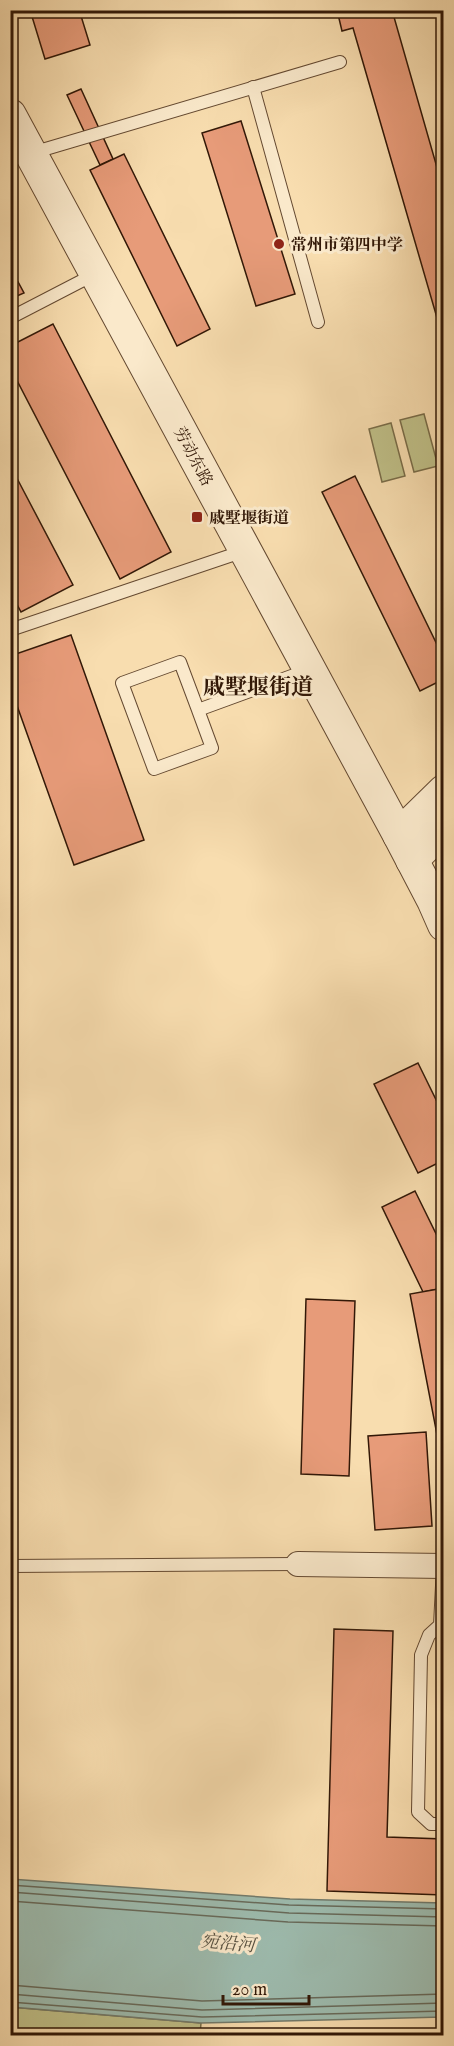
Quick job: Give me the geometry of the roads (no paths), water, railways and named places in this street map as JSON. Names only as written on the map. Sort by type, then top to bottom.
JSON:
[{"type":"street","name":"劳动东路","points":[[10,115],[405,847],[444,925]]},
{"type":"street","points":[[405,847],[444,791]]},
{"type":"street","points":[[405,847],[444,828]]},
{"type":"street","points":[[298,1564],[443,1566]]},
{"type":"lane","points":[[31,153],[340,62]]},
{"type":"lane","points":[[253,87],[318,322]]},
{"type":"lane","points":[[10,318],[96,274]]},
{"type":"lane","points":[[10,630],[245,550]]},
{"type":"lane","points":[[180,662],[198,710],[212,748],[154,769],[122,683],[180,662]]},
{"type":"lane","points":[[198,710],[309,669]]},
{"type":"lane","points":[[10,1566],[298,1564]]},
{"type":"lane","points":[[443,1566],[442,1625],[429,1635],[421,1655],[418,1812],[431,1824],[444,1824]]},
{"type":"water","name":"宛沿河","points":[[10,1879],[290,1899],[443,1903],[443,2017],[201,2023],[11,2007]]},
{"type":"place","name":"常州市第四中学","points":[[279,244]]},
{"type":"place","name":"戚墅堰街道","points":[[197,517]]},
{"type":"district","name":"戚墅堰街道","points":[[258,686]]}]
